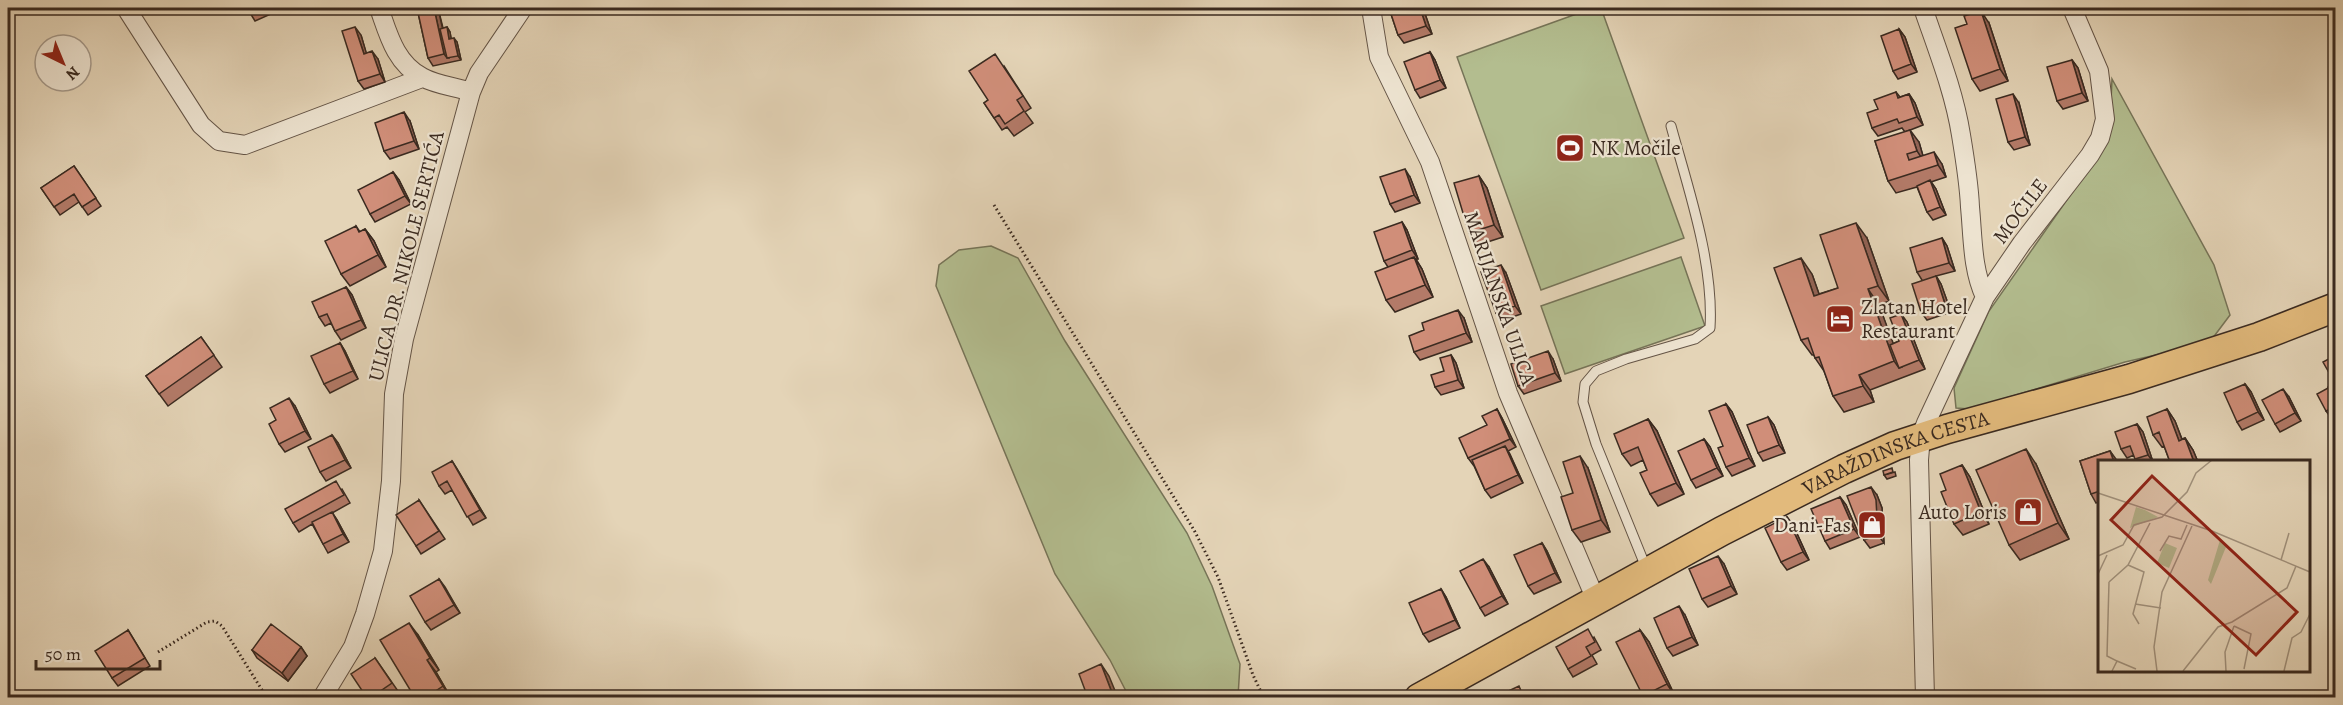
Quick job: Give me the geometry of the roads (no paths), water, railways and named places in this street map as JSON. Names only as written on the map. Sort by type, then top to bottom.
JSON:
[{"type":"main road","name":"VARAŽDINSKA CESTA","points":[[1419,698],[1596,600],[1844,469],[1922,436],[2129,379],[2259,337],[2336,307]]},
{"type":"street","points":[[126,8],[201,125],[219,141],[245,145],[422,78]]},
{"type":"street","points":[[379,8],[393,49],[406,65],[422,78],[471,92]]},
{"type":"street","name":"ULICA DR. NIKOLE SERTIĆA","points":[[322,698],[352,647],[365,614],[383,550],[391,481],[394,394],[404,339],[471,92],[479,73],[523,8]]},
{"type":"street","name":"MARIJANSKA ULICA","points":[[1371,8],[1379,57],[1430,162],[1508,393],[1596,600]]},
{"type":"street","points":[[1923,8],[1951,92],[1961,132],[1969,187],[1975,265],[1979,284],[1985,297]]},
{"type":"street","name":"MOČILE","points":[[1925,698],[1919,460],[1922,436],[1933,407],[1985,297],[2022,243],[2090,155],[2100,138],[2105,119],[2099,70],[2072,8]]},
{"type":"lane","points":[[1648,572],[1596,444],[1583,402],[1586,384],[1596,371],[1626,359],[1695,339],[1710,328],[1711,310],[1701,235],[1671,126]]},
{"type":"place","name":"NK Močile","points":[[1570,148]]},
{"type":"place","name":"Zlatan Hotel Restaurant","points":[[1840,319]]},
{"type":"place","name":"Auto Loris","points":[[2028,512]]},
{"type":"place","name":"Dani-Fas","points":[[1872,525]]}]
